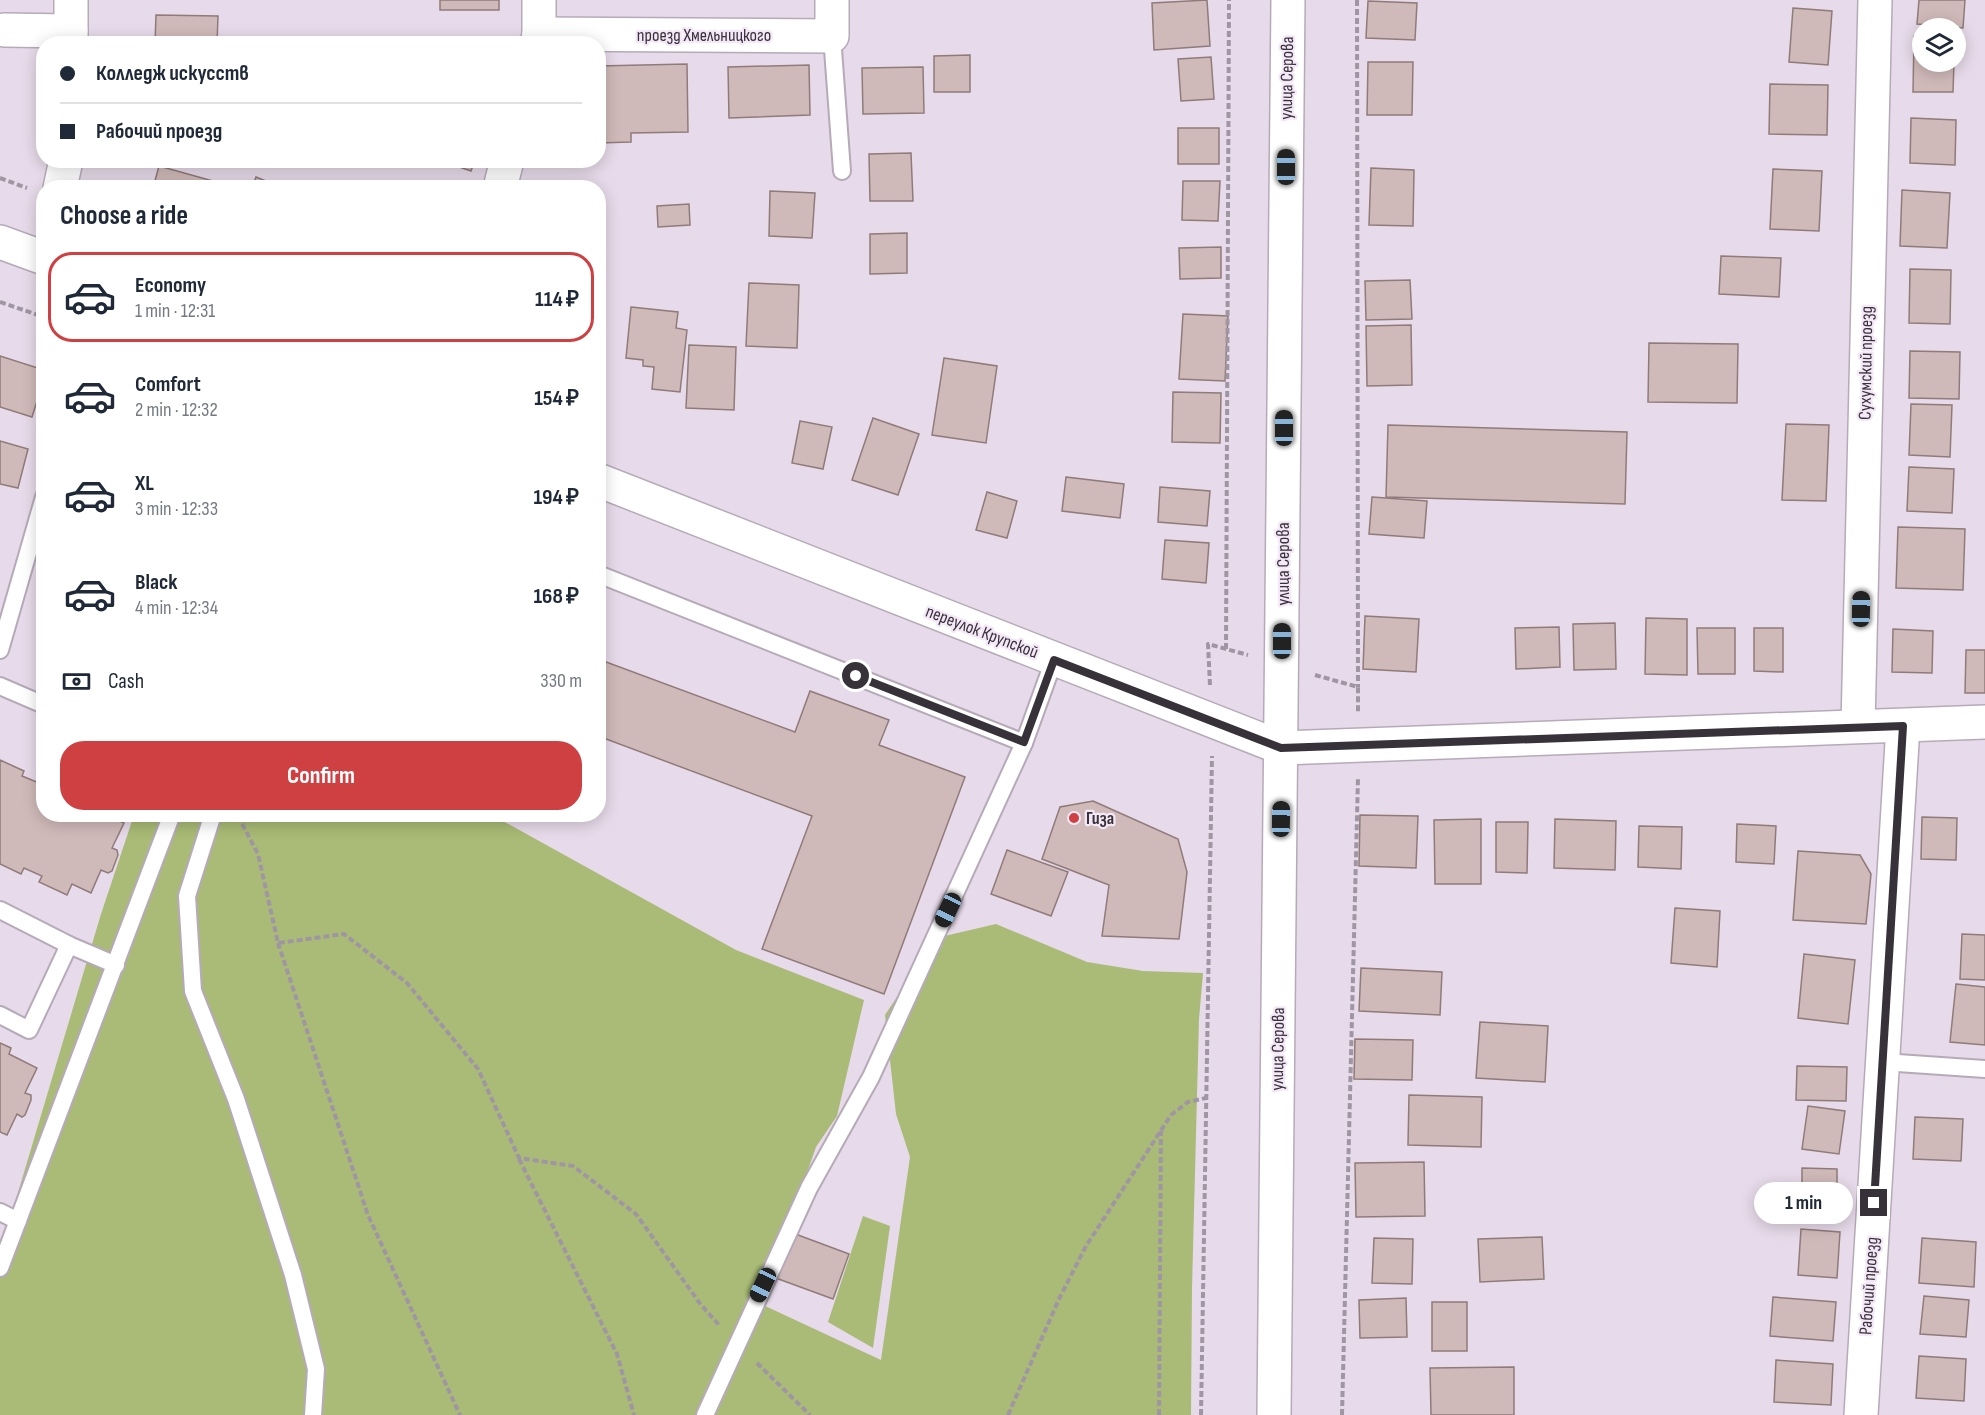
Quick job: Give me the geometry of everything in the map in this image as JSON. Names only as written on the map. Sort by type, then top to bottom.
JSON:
[{"type":"street","name":"проезд Хмельницкого","points":[[538,36],[539,0]]},
{"type":"street","points":[[832,0],[832,36]]},
{"type":"street","name":"улица Серова","points":[[1274,1415],[1288,0]]},
{"type":"street","name":"Сухумский проезд","points":[[1858,726],[1875,0]]},
{"type":"street","points":[[4,30],[71,25]]},
{"type":"street","name":"проезд Хмельницкого","points":[[606,38],[832,36]]},
{"type":"street","points":[[0,242],[36,255]]},
{"type":"street","name":"переулок Крупской","points":[[606,483],[1281,748],[1985,722]]},
{"type":"street","name":"Рабочий проезд","points":[[1861,1415],[1903,726]]},
{"type":"lane","points":[[832,36],[842,171]]},
{"type":"lane","points":[[0,650],[36,524]]},
{"type":"lane","points":[[606,577],[1024,742]]},
{"type":"lane","points":[[705,1415],[809,1188],[871,1077],[1024,742],[1054,660]]},
{"type":"lane","points":[[0,686],[36,702]]},
{"type":"lane","points":[[0,1268],[169,822]]},
{"type":"lane","points":[[210,822],[187,896],[193,991],[237,1099],[293,1275],[316,1369],[313,1415]]},
{"type":"lane","points":[[0,910],[69,945],[116,965]]},
{"type":"lane","points":[[0,1015],[29,1030],[69,945]]},
{"type":"lane","points":[[1883,1062],[1985,1069]]},
{"type":"lane","points":[[0,1212],[18,1221]]},
{"type":"path","points":[[1226,649],[1229,0]]},
{"type":"path","points":[[1357,0],[1359,687]]},
{"type":"path","points":[[0,178],[36,187]]},
{"type":"path","points":[[0,302],[36,314]]},
{"type":"path","points":[[241,822],[258,854],[278,943],[368,1215],[460,1415]]},
{"type":"path","points":[[278,943],[344,934],[407,983],[478,1069],[519,1158],[617,1354],[634,1415]]},
{"type":"path","points":[[1008,1415],[1059,1299],[1086,1246],[1171,1115],[1188,1102],[1206,1098]]},
{"type":"path","points":[[1160,1415],[1161,1131]]},
{"type":"path","points":[[519,1158],[573,1166],[636,1214],[700,1305],[736,1344],[810,1415]]},
{"type":"green space","points":[[132,822],[505,822],[736,950],[864,1000],[837,1116],[816,1147],[761,1304],[881,1360],[910,1157],[896,1114],[885,1015],[936,938],[996,924],[1087,962],[1143,971],[1203,973],[1199,1019],[1191,1415],[0,1415],[0,1253],[101,914]]},
{"type":"green space","points":[[863,1216],[890,1226],[873,1348],[828,1322]]},
{"type":"building","points":[[440,0],[499,0],[499,10],[440,10]]},
{"type":"building","points":[[1207,0],[1210,46],[1154,50],[1152,3]]},
{"type":"building","points":[[1919,0],[1965,0],[1964,18],[1918,18]]},
{"type":"building","points":[[1368,1],[1417,3],[1415,40],[1366,38]]},
{"type":"building","points":[[1793,8],[1832,11],[1828,65],[1789,62]]},
{"type":"building","points":[[156,15],[218,16],[217,36],[155,36]]},
{"type":"building","points":[[970,55],[970,92],[934,92],[934,56]]},
{"type":"building","points":[[1211,57],[1214,99],[1181,101],[1178,59]]},
{"type":"building","points":[[1368,62],[1413,62],[1412,115],[1367,115]]},
{"type":"building","points":[[687,64],[688,132],[631,133],[631,142],[606,143],[606,66]]},
{"type":"building","points":[[809,65],[810,115],[729,118],[728,67]]},
{"type":"building","points":[[923,67],[924,113],[863,114],[862,68]]},
{"type":"building","points":[[1913,72],[1954,72],[1953,92],[1913,92]]},
{"type":"building","points":[[1770,84],[1828,85],[1827,135],[1769,134]]},
{"type":"building","points":[[1911,118],[1956,120],[1955,165],[1910,163]]},
{"type":"building","points":[[1178,128],[1219,128],[1219,164],[1178,164]]},
{"type":"building","points":[[911,153],[913,201],[870,201],[869,154]]},
{"type":"building","points":[[158,168],[166,168],[209,180],[155,180]]},
{"type":"building","points":[[1371,168],[1414,170],[1413,226],[1369,225]]},
{"type":"building","points":[[1773,169],[1822,171],[1819,231],[1770,229]]},
{"type":"building","points":[[1183,181],[1220,181],[1218,221],[1182,220]]},
{"type":"building","points":[[1902,190],[1950,193],[1947,248],[1900,246]]},
{"type":"building","points":[[770,191],[815,193],[812,238],[769,236]]},
{"type":"building","points":[[689,204],[690,225],[658,227],[657,206]]},
{"type":"building","points":[[907,233],[907,273],[870,274],[870,234]]},
{"type":"building","points":[[1221,247],[1221,278],[1180,279],[1179,248]]},
{"type":"building","points":[[1721,256],[1781,258],[1779,297],[1719,294]]},
{"type":"building","points":[[1910,269],[1951,270],[1950,324],[1909,323]]},
{"type":"building","points":[[1410,280],[1412,319],[1366,320],[1365,281]]},
{"type":"building","points":[[749,283],[799,285],[797,348],[746,346]]},
{"type":"building","points":[[631,307],[678,312],[676,328],[687,330],[680,392],[652,389],[654,367],[643,366],[643,360],[626,358]]},
{"type":"building","points":[[1183,314],[1228,316],[1225,381],[1179,379]]},
{"type":"building","points":[[1411,325],[1412,385],[1367,386],[1366,326]]},
{"type":"building","points":[[1649,343],[1738,344],[1737,403],[1648,402]]},
{"type":"building","points":[[689,345],[736,347],[734,410],[686,408]]},
{"type":"building","points":[[1910,351],[1960,352],[1959,399],[1909,398]]},
{"type":"building","points":[[0,356],[36,367],[36,404],[32,417],[0,407]]},
{"type":"building","points":[[944,358],[997,366],[986,443],[932,435]]},
{"type":"building","points":[[1173,392],[1221,393],[1220,443],[1172,442]]},
{"type":"building","points":[[1911,404],[1952,405],[1950,457],[1909,455]]},
{"type":"building","points":[[873,418],[919,434],[898,495],[852,480]]},
{"type":"building","points":[[800,421],[832,427],[823,469],[792,463]]},
{"type":"building","points":[[1786,424],[1829,425],[1826,501],[1782,500]]},
{"type":"building","points":[[1388,425],[1627,432],[1625,504],[1386,497]]},
{"type":"building","points":[[0,441],[28,449],[18,488],[0,484]]},
{"type":"building","points":[[1909,467],[1954,469],[1952,513],[1907,511]]},
{"type":"building","points":[[1066,477],[1124,484],[1120,518],[1062,511]]},
{"type":"building","points":[[1160,487],[1210,491],[1207,526],[1158,522]]},
{"type":"building","points":[[987,492],[1017,501],[1007,538],[976,530]]},
{"type":"building","points":[[1372,497],[1427,501],[1424,538],[1369,534]]},
{"type":"building","points":[[1898,527],[1965,529],[1963,590],[1896,588]]},
{"type":"building","points":[[1165,540],[1209,543],[1206,583],[1162,579]]},
{"type":"building","points":[[1365,616],[1419,619],[1416,672],[1363,669]]},
{"type":"building","points":[[1646,618],[1687,619],[1687,675],[1645,674]]},
{"type":"building","points":[[1615,623],[1616,669],[1574,670],[1573,624]]},
{"type":"building","points":[[1559,627],[1560,667],[1516,669],[1515,628]]},
{"type":"building","points":[[1697,628],[1735,628],[1735,674],[1698,674]]},
{"type":"building","points":[[1754,628],[1783,628],[1783,672],[1754,671]]},
{"type":"building","points":[[1893,629],[1933,631],[1932,673],[1892,672]]},
{"type":"building","points":[[1966,650],[1985,650],[1985,693],[1965,693]]},
{"type":"building","points":[[606,662],[795,732],[810,691],[889,720],[879,745],[965,777],[884,994],[762,949],[812,816],[606,739]]},
{"type":"building","points":[[0,760],[24,771],[22,776],[36,782],[36,822],[124,823],[112,848],[117,850],[118,855],[112,871],[108,873],[101,870],[91,893],[72,884],[67,895],[39,882],[42,876],[24,868],[21,874],[0,864]]},
{"type":"building","points":[[1093,801],[1178,839],[1187,872],[1179,939],[1102,936],[1109,885],[1042,859],[1060,807]]},
{"type":"building","points":[[1360,815],[1418,816],[1416,868],[1359,866]]},
{"type":"building","points":[[1922,817],[1957,818],[1956,860],[1921,859]]},
{"type":"building","points":[[1481,819],[1481,884],[1435,884],[1434,820]]},
{"type":"building","points":[[1555,819],[1616,821],[1615,870],[1554,868]]},
{"type":"building","points":[[1496,822],[1528,822],[1527,873],[1496,872]]},
{"type":"building","points":[[1737,824],[1776,826],[1774,864],[1736,862]]},
{"type":"building","points":[[1639,826],[1682,827],[1681,869],[1638,867]]},
{"type":"building","points":[[1007,850],[1068,872],[1051,916],[991,894]]},
{"type":"building","points":[[1798,851],[1860,855],[1871,874],[1866,924],[1793,920]]},
{"type":"building","points":[[1675,908],[1720,911],[1717,967],[1671,963]]},
{"type":"building","points":[[1962,934],[1985,935],[1985,980],[1960,979]]},
{"type":"building","points":[[1804,954],[1855,960],[1848,1024],[1798,1018]]},
{"type":"building","points":[[1361,968],[1442,972],[1440,1015],[1359,1011]]},
{"type":"building","points":[[1956,984],[1985,987],[1985,1045],[1950,1042]]},
{"type":"building","points":[[1480,1022],[1548,1026],[1545,1082],[1476,1078]]},
{"type":"building","points":[[1355,1039],[1413,1040],[1412,1080],[1354,1079]]},
{"type":"building","points":[[0,1043],[11,1048],[9,1054],[37,1068],[25,1093],[31,1095],[31,1100],[25,1115],[22,1117],[17,1114],[7,1135],[0,1132]]},
{"type":"building","points":[[1797,1066],[1847,1067],[1846,1101],[1796,1100]]},
{"type":"building","points":[[1409,1095],[1482,1097],[1481,1147],[1408,1145]]},
{"type":"building","points":[[1808,1106],[1845,1111],[1839,1154],[1802,1149]]},
{"type":"building","points":[[1915,1117],[1963,1119],[1961,1161],[1913,1159]]},
{"type":"building","points":[[1424,1162],[1425,1216],[1356,1217],[1355,1163]]},
{"type":"building","points":[[1802,1168],[1837,1169],[1837,1206],[1802,1205]]},
{"type":"building","points":[[1801,1229],[1840,1232],[1837,1278],[1798,1275]]},
{"type":"building","points":[[790,1232],[849,1254],[833,1299],[773,1277]]},
{"type":"building","points":[[1542,1237],[1544,1279],[1480,1282],[1478,1239]]},
{"type":"building","points":[[1374,1238],[1413,1239],[1412,1284],[1372,1283]]},
{"type":"building","points":[[1922,1238],[1976,1242],[1974,1287],[1919,1283]]},
{"type":"building","points":[[1924,1296],[1969,1300],[1966,1337],[1920,1334]]},
{"type":"building","points":[[1773,1297],[1836,1302],[1833,1341],[1770,1336]]},
{"type":"building","points":[[1406,1298],[1407,1337],[1360,1338],[1359,1300]]},
{"type":"building","points":[[1432,1302],[1467,1302],[1467,1351],[1432,1351]]},
{"type":"building","points":[[1919,1356],[1966,1359],[1964,1401],[1916,1398]]},
{"type":"building","points":[[1776,1360],[1833,1364],[1831,1405],[1774,1402]]},
{"type":"building","points":[[1514,1367],[1514,1415],[1431,1415],[1430,1368]]},
{"type":"place","name":"Гиза","points":[[1074,818]]},
{"type":"route","points":[[856,676],[1024,742],[1054,660],[1281,748],[1903,726],[1874,1203]]}]
